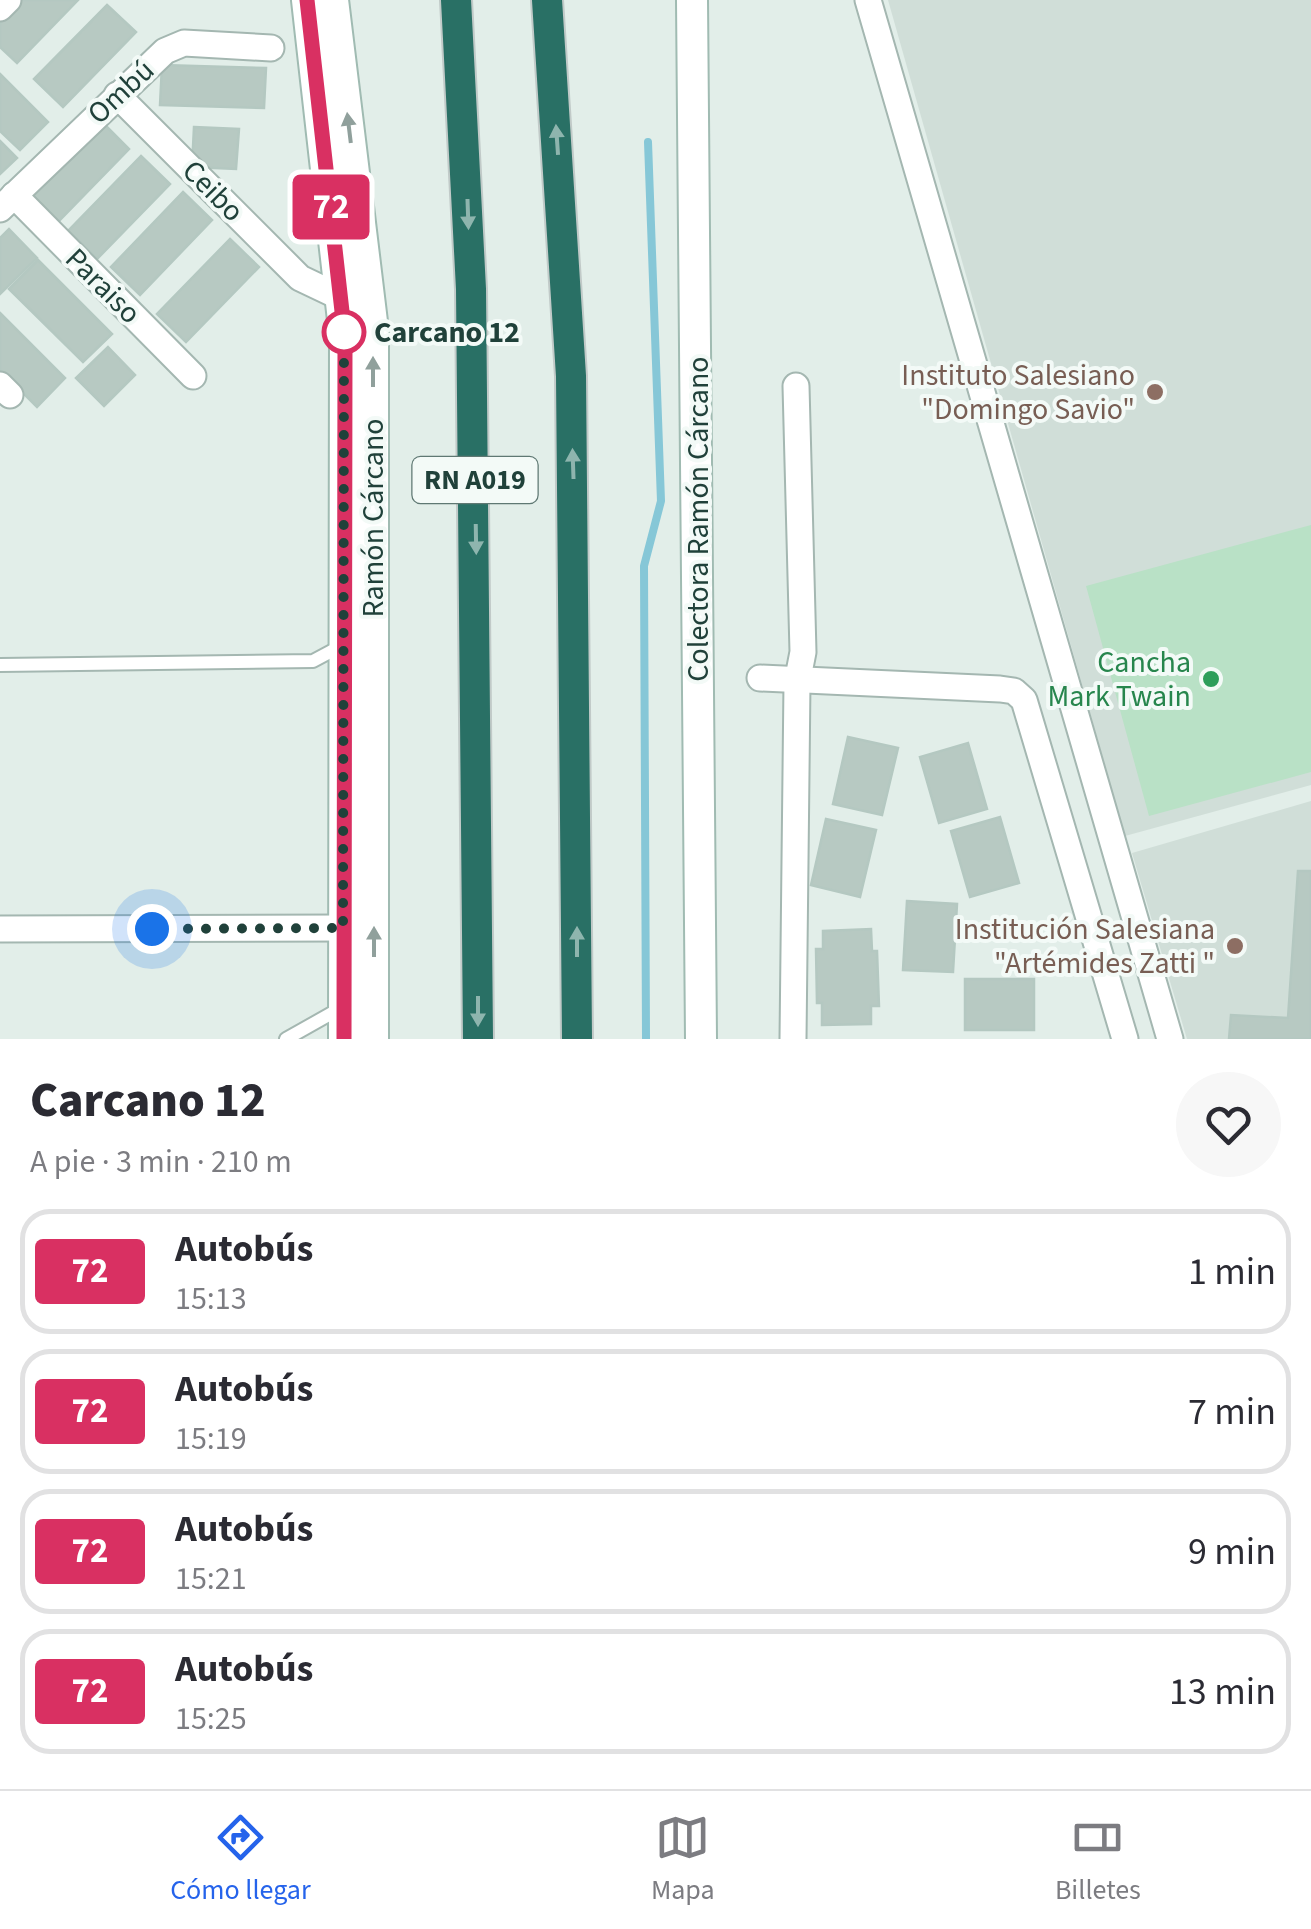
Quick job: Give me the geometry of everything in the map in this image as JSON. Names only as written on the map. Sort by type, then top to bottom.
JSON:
[{"type":"highway","points":[[435,0],[464,117]]},
{"type":"highway","name":"RN A019","points":[[456,0],[464,117],[476,528],[478,1039]]},
{"type":"highway","name":"RN A019","points":[[547,0],[570,376],[577,1039]]},
{"type":"main road","name":"Ramón Cárcano","points":[[306,0],[356,296]]},
{"type":"main road","name":"Ramón Cárcano","points":[[334,0],[356,296],[358,1006],[344,1039]]},
{"type":"main road","name":"Colectora Ramón Cárcano","points":[[692,0],[701,1039]]},
{"type":"main road","name":"Ramón Cárcano","points":[[358,676],[343,928],[358,1006],[374,1039]]},
{"type":"street","points":[[0,8],[8,0]]},
{"type":"street","points":[[868,0],[1170,1039]]},
{"type":"street","name":"Ombú","points":[[7,202],[165,51],[184,43],[271,48]]},
{"type":"street","name":"Ceibo","points":[[117,95],[300,278],[356,296]]},
{"type":"street","name":"Paraiso","points":[[7,202],[193,376]]},
{"type":"street","points":[[794,1039],[798,684],[803,652],[796,386]]},
{"type":"street","points":[[760,678],[798,684],[1000,690],[1024,700],[1125,1039]]},
{"type":"street","points":[[0,929],[343,928]]},
{"type":"lane","points":[[313,661],[358,644]]},
{"type":"lane","points":[[0,665],[313,661],[358,676]]},
{"type":"lane","points":[[286,1039],[358,1006]]},
{"type":"shaded area","name":"Instituto Salesiano \"Domingo Savio\"","points":[[888,0],[1311,0],[1311,785],[1125,836]]},
{"type":"shaded area","name":"Institución Salesiana \"Artémides Zatti \"","points":[[1311,801],[1311,1039],[1187,1039],[1132,853]]},
{"type":"green space","name":"Cancha Mark Twain","points":[[1311,525],[1311,772],[1149,816],[1086,586]]},
{"type":"building","points":[[22,0],[78,0],[17,63],[0,47],[0,23]]},
{"type":"building","points":[[107,5],[136,32],[63,107],[34,79]]},
{"type":"building","points":[[162,65],[266,68],[264,108],[160,105]]},
{"type":"building","points":[[0,74],[48,122],[20,150],[0,131]]},
{"type":"building","points":[[101,121],[129,149],[57,223],[28,195]]},
{"type":"building","points":[[194,127],[239,129],[236,169],[192,167]]},
{"type":"building","points":[[0,141],[17,158],[0,174]]},
{"type":"building","points":[[141,156],[170,184],[97,259],[68,231]]},
{"type":"building","points":[[183,192],[212,220],[140,295],[111,267]]},
{"type":"building","points":[[9,229],[37,258],[0,294],[0,238]]},
{"type":"building","points":[[230,239],[259,267],[186,342],[157,314]]},
{"type":"building","points":[[38,260],[112,334],[83,362],[9,289]]},
{"type":"building","points":[[0,313],[65,378],[37,407],[0,370]]},
{"type":"building","points":[[108,347],[135,375],[104,406],[76,378]]},
{"type":"building","points":[[848,737],[898,748],[882,815],[833,804]]},
{"type":"building","points":[[968,743],[987,809],[939,823],[920,757]]},
{"type":"building","points":[[1000,817],[1019,883],[970,897],[951,831]]},
{"type":"building","points":[[826,819],[876,830],[860,897],[811,885]]},
{"type":"building","points":[[1298,871],[1311,871],[1311,1039],[1229,1039],[1231,1015],[1288,1018]]},
{"type":"building","points":[[907,901],[957,904],[953,972],[903,970]]},
{"type":"building","points":[[871,929],[872,951],[877,951],[879,1006],[871,1006],[871,1024],[822,1025],[822,1003],[817,1003],[816,949],[823,949],[823,931]]},
{"type":"building","points":[[965,979],[1034,979],[1034,1030],[965,1030]]},
{"type":"waterway","points":[[646,1039],[644,566],[661,501],[648,142]]},
{"type":"bus line","name":"72","points":[[307,0],[345,338],[344,1039]]},
{"type":"place","name":"Carcano 12","points":[[344,332]]},
{"type":"place","name":"Instituto Salesiano \"Domingo Savio\"","points":[[1155,392]]},
{"type":"place","name":"Cancha Mark Twain","points":[[1211,679]]},
{"type":"place","name":"Institución Salesiana \"Artémides Zatti \"","points":[[1235,946]]},
{"type":"route","points":[[152,929],[343,928],[344,332]]}]
